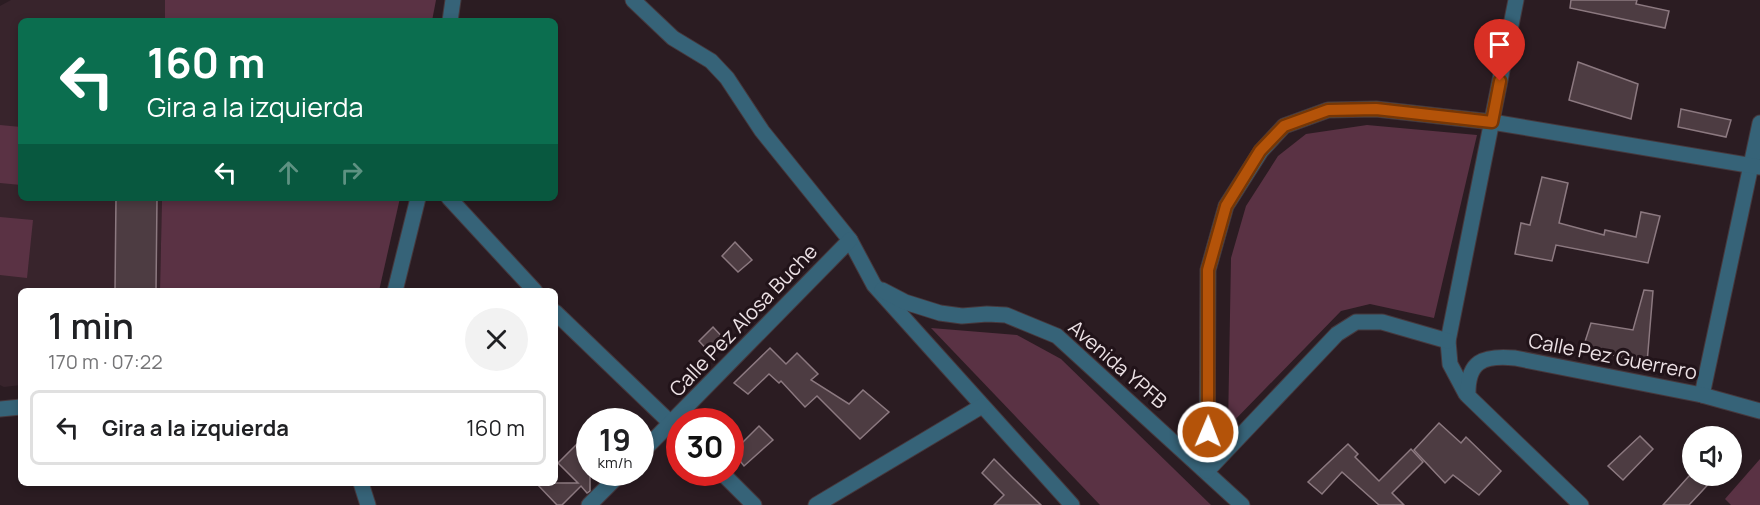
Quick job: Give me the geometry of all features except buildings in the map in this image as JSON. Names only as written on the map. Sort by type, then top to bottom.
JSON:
[{"type":"street","points":[[450,18],[453,0]]},
{"type":"street","points":[[633,0],[673,38],[711,61],[727,78],[762,130],[850,240],[874,285],[1072,505]]},
{"type":"street","points":[[1516,0],[1448,341],[1450,364],[1468,396],[1581,505]]},
{"type":"street","points":[[1207,471],[1208,270],[1226,206],[1260,151],[1284,126],[1328,110],[1376,109],[1492,122],[1756,166]]},
{"type":"street","points":[[1702,395],[1756,166],[1760,123]]},
{"type":"street","points":[[396,288],[417,201]]},
{"type":"street","points":[[452,201],[532,288]]},
{"type":"street","name":"Calle Pez Alosa Buche","points":[[694,408],[850,240]]},
{"type":"street","name":"Avenida YPFB","points":[[874,285],[905,302],[922,308],[962,316],[1006,315],[1057,336],[1242,505]]},
{"type":"street","points":[[558,315],[666,419]]},
{"type":"street","points":[[1207,471],[1337,334],[1356,322],[1382,322],[1448,341]]},
{"type":"street","name":"Calle Pez Guerrero","points":[[1468,396],[1467,379],[1474,365],[1496,357],[1515,358],[1702,395],[1760,411]]},
{"type":"street","points":[[816,505],[982,406]]},
{"type":"street","points":[[0,409],[18,407]]},
{"type":"street","points":[[363,486],[368,505]]},
{"type":"street","points":[[589,505],[608,486]]},
{"type":"street","points":[[735,486],[754,505]]},
{"type":"shaded area","points":[[11,0],[165,0],[165,18],[18,18],[18,201],[162,201],[160,288],[18,288],[18,385],[4,387],[0,385],[0,6]]},
{"type":"shaded area","points":[[165,0],[436,0],[433,18],[165,18]]},
{"type":"shaded area","points":[[0,125],[18,127],[18,185],[0,183]]},
{"type":"shaded area","points":[[1367,125],[1477,135],[1434,318],[1370,304],[1341,311],[1228,427],[1231,258],[1246,206],[1278,156],[1306,134]]},
{"type":"shaded area","points":[[162,201],[399,201],[380,288],[160,288]]},
{"type":"shaded area","points":[[0,217],[33,220],[27,278],[0,275]]},
{"type":"shaded area","points":[[931,328],[1017,335],[1061,359],[1211,505],[1100,505]]},
{"type":"shaded area","points":[[1760,459],[1760,505],[1731,505],[1725,499],[1736,486],[1742,486],[1742,480]]},
{"type":"route","points":[[1208,432],[1208,270],[1226,206],[1260,151],[1284,126],[1328,110],[1376,109],[1492,122],[1500,81]]}]
